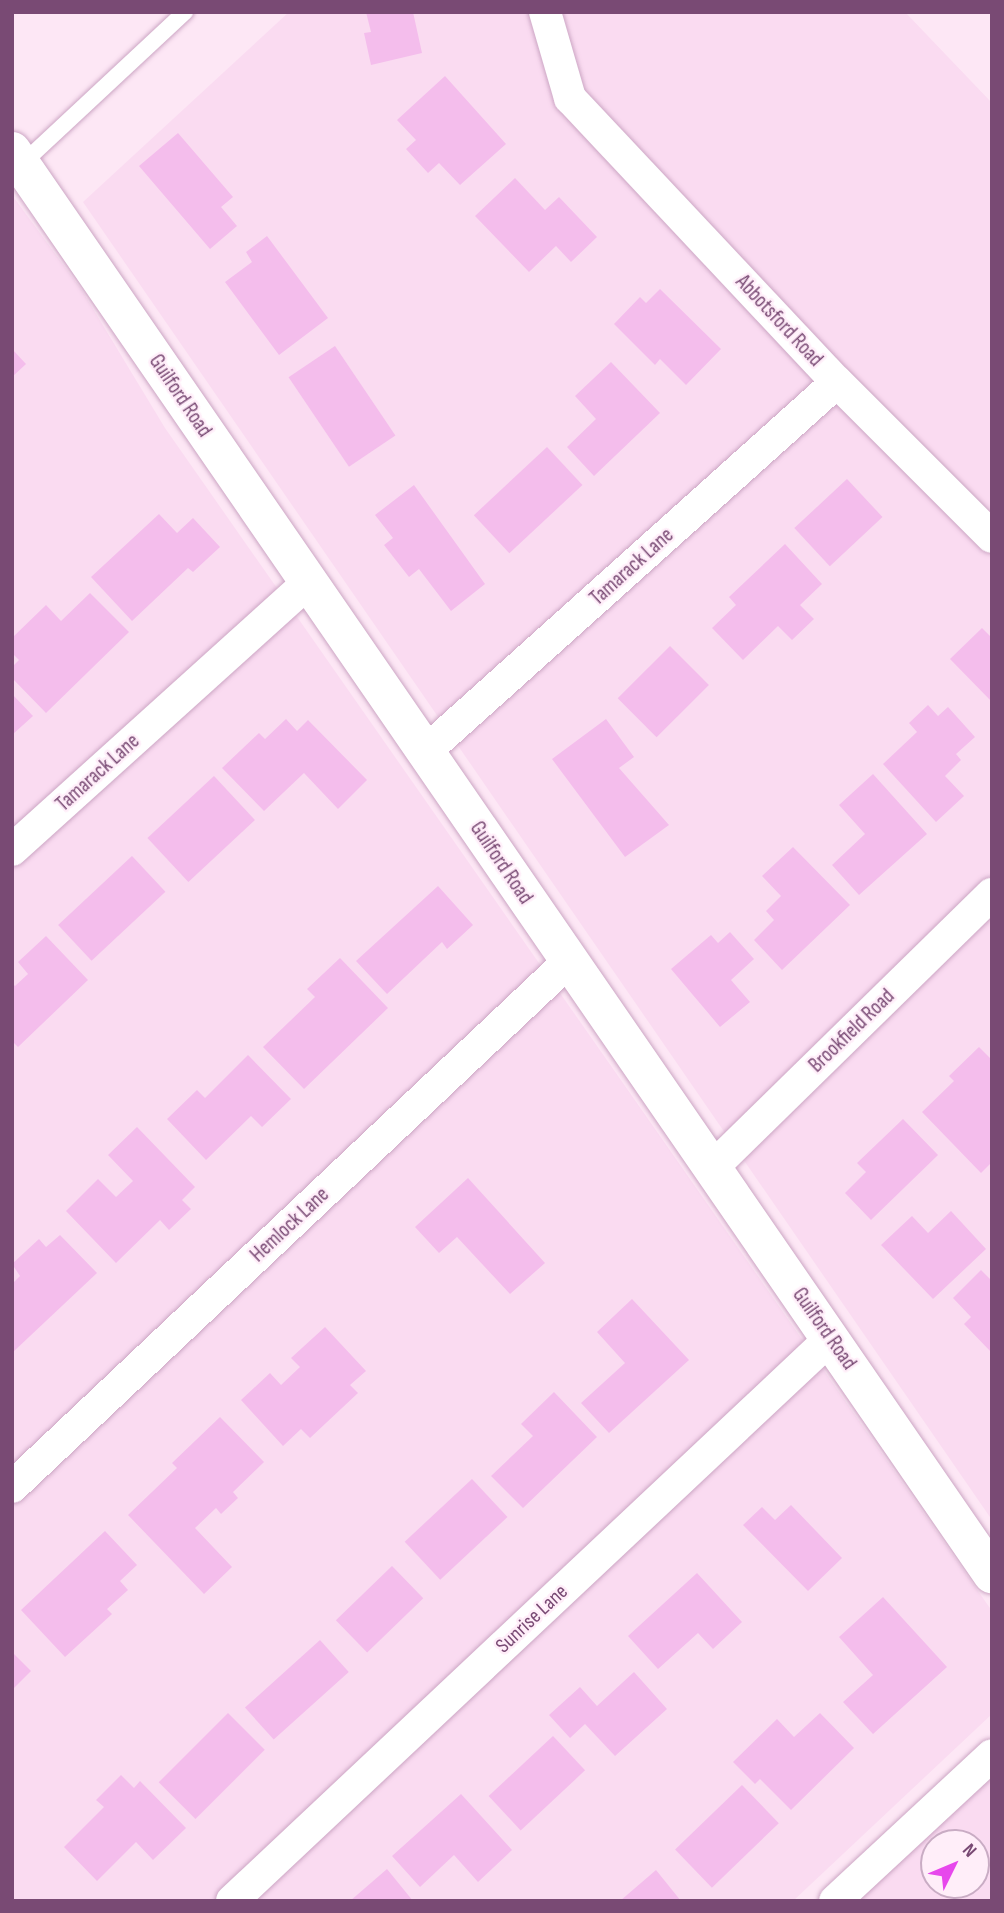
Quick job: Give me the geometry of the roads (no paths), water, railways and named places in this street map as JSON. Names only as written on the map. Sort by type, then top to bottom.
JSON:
[{"type":"street","name":"Abbotsford Road","points":[[545,12],[572,100],[837,382],[992,537]]},
{"type":"street","name":"Guilford Road","points":[[17,157],[568,962],[992,1574]]},
{"type":"street","name":"Tamarack Lane","points":[[426,751],[837,382]]},
{"type":"street","name":"Tamarack Lane","points":[[12,850],[308,583]]},
{"type":"street","name":"Brookfield Road","points":[[712,1168],[992,894]]},
{"type":"street","name":"Hemlock Lane","points":[[12,1487],[568,962]]},
{"type":"street","name":"Sunrise Lane","points":[[232,1901],[831,1338]]},
{"type":"street","points":[[835,1901],[992,1755]]},
{"type":"lane","points":[[17,157],[185,12]]}]
